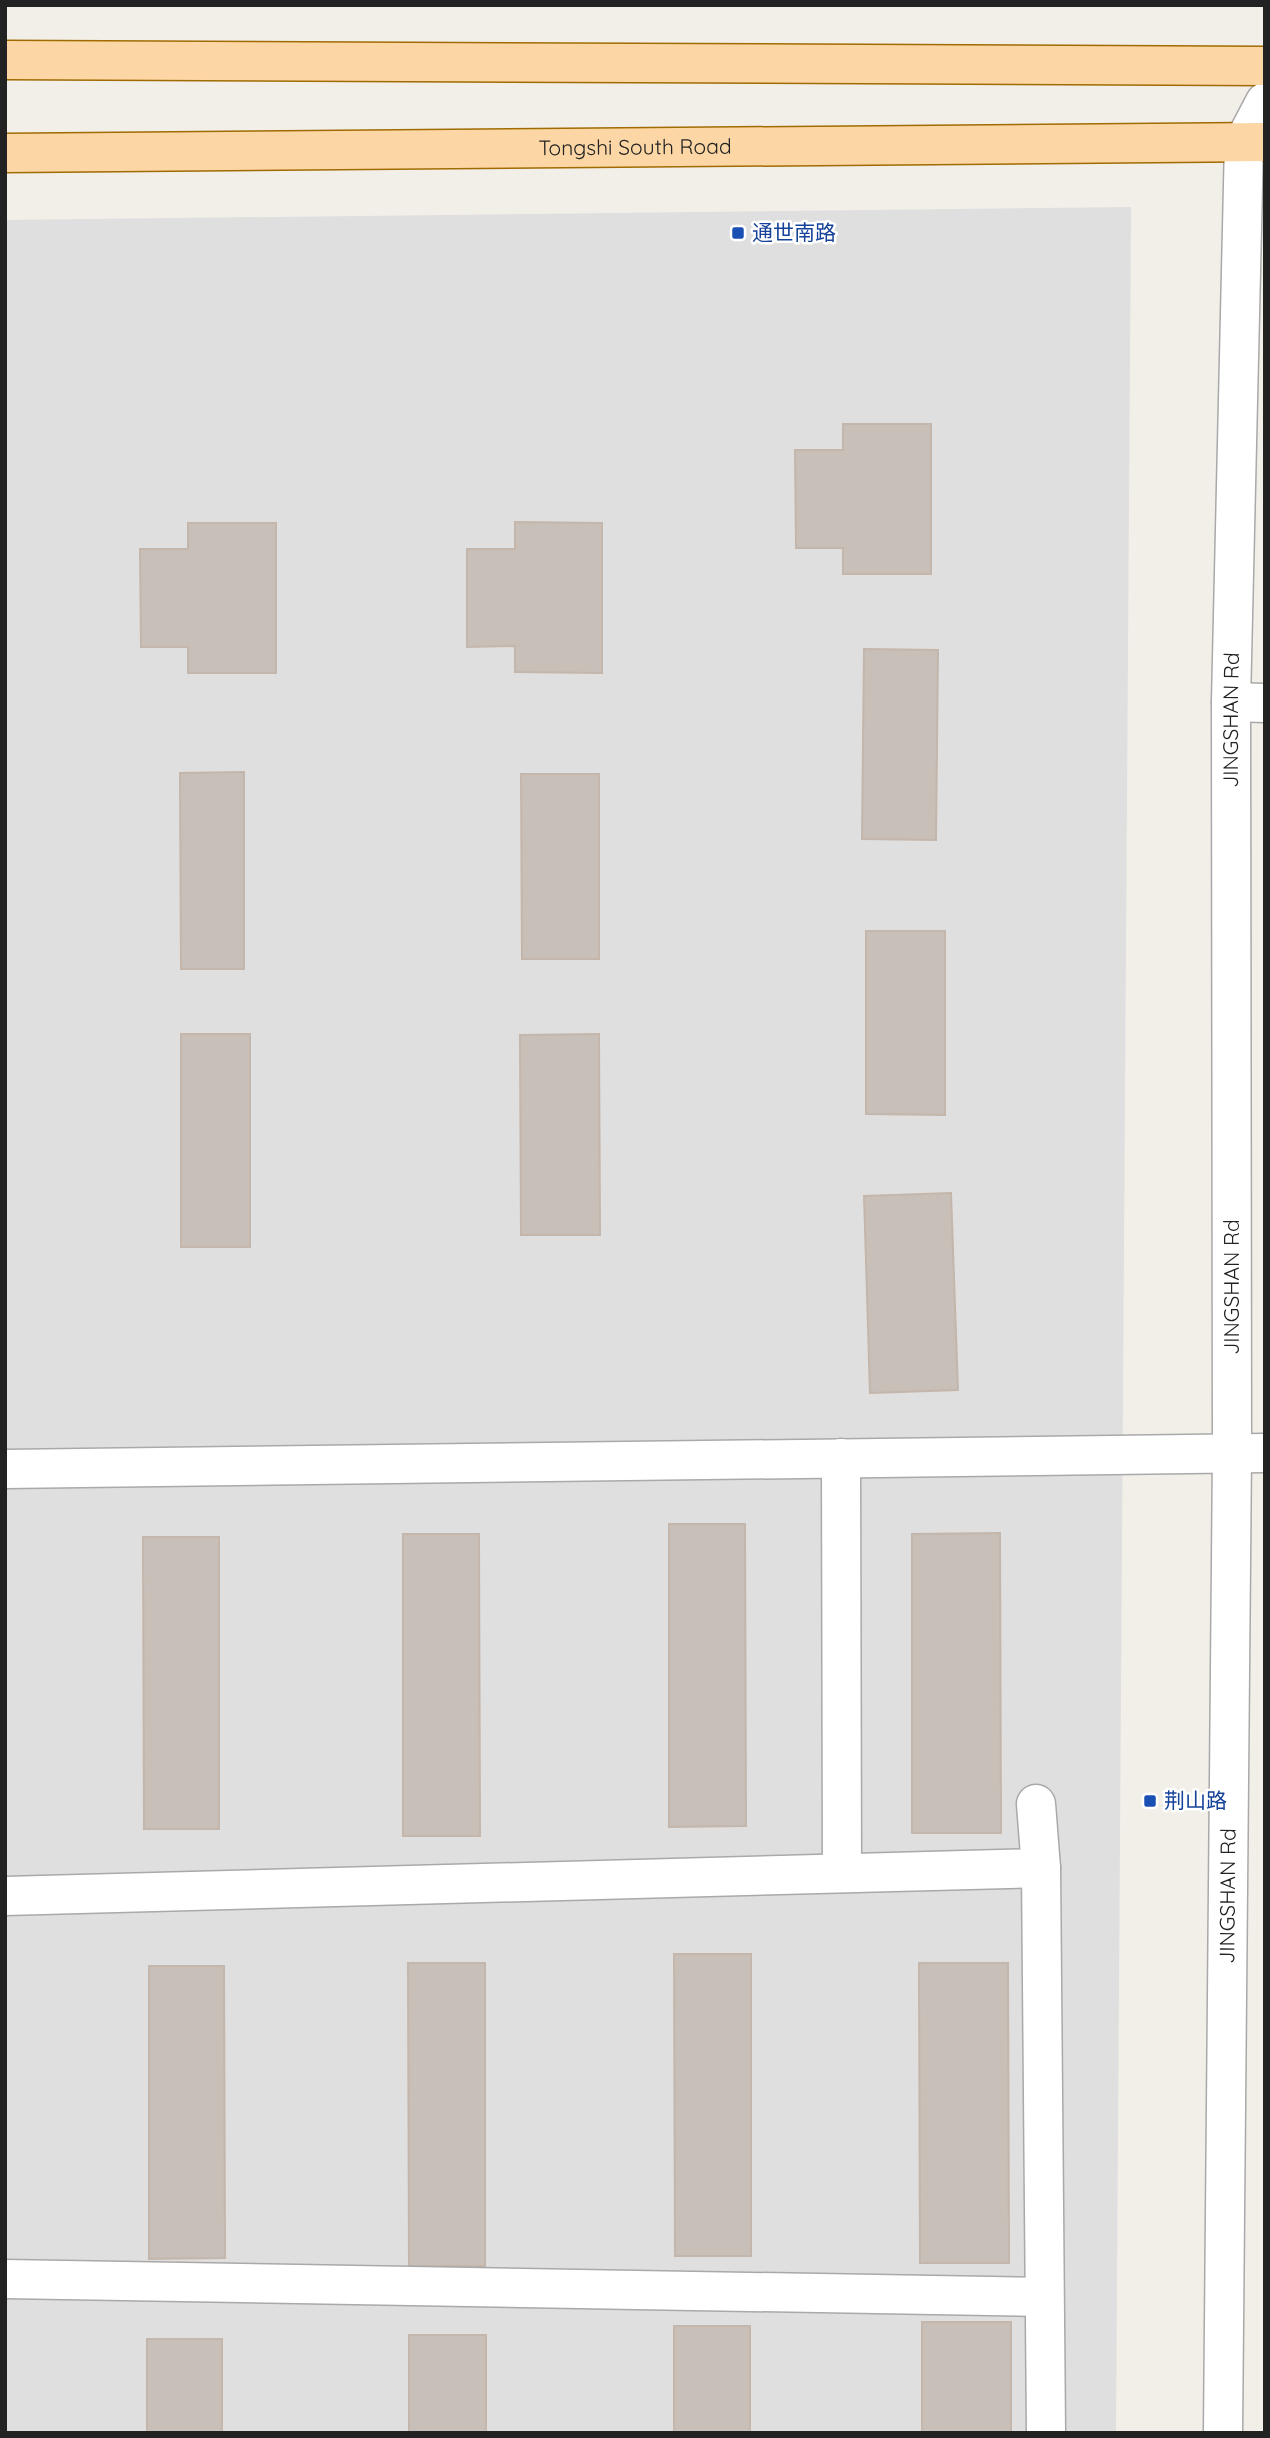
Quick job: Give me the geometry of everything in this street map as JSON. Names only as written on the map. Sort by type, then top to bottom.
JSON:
[{"type":"main road","points":[[5,60],[1265,65]]},
{"type":"main road","name":"Tongshi South Road","points":[[5,153],[1254,142]]},
{"type":"street","points":[[1254,142],[1265,102]]},
{"type":"street","name":"JINGSHAN Rd","points":[[1223,2433],[1248,1453],[1248,703],[1254,142]]},
{"type":"street","points":[[5,1469],[1248,1453]]},
{"type":"street","points":[[841,1458],[842,1873]]},
{"type":"street","points":[[1036,1804],[1041,1868],[1045,2433]]},
{"type":"street","points":[[5,1896],[1041,1868]]},
{"type":"street","points":[[5,2279],[1044,2297]]},
{"type":"shaded area","points":[[1131,207],[1116,2433],[5,2433],[5,220]]},
{"type":"building","points":[[843,424],[931,424],[931,574],[843,574],[843,548],[796,548],[795,450],[843,450]]},
{"type":"building","points":[[515,522],[602,523],[602,673],[515,672],[515,646],[467,647],[467,549],[515,549]]},
{"type":"building","points":[[188,523],[276,523],[276,673],[188,673],[188,647],[141,647],[140,549],[188,549]]},
{"type":"building","points":[[864,649],[938,650],[936,840],[862,839]]},
{"type":"building","points":[[244,772],[244,969],[181,969],[180,773]]},
{"type":"building","points":[[521,774],[599,774],[599,959],[522,959]]},
{"type":"building","points":[[866,931],[945,931],[945,1115],[866,1114]]},
{"type":"building","points":[[181,1034],[250,1034],[250,1247],[181,1247]]},
{"type":"building","points":[[599,1034],[600,1235],[521,1235],[520,1035]]},
{"type":"building","points":[[951,1193],[958,1390],[870,1393],[864,1196]]},
{"type":"building","points":[[669,1524],[745,1524],[746,1826],[669,1827]]},
{"type":"building","points":[[1000,1533],[1001,1833],[912,1833],[912,1534]]},
{"type":"building","points":[[403,1534],[479,1534],[480,1836],[403,1836]]},
{"type":"building","points":[[143,1537],[219,1537],[219,1829],[144,1829]]},
{"type":"building","points":[[674,1954],[751,1954],[751,2256],[675,2256]]},
{"type":"building","points":[[408,1963],[485,1963],[485,2266],[409,2266]]},
{"type":"building","points":[[919,1963],[1008,1963],[1009,2263],[920,2263]]},
{"type":"building","points":[[149,1966],[224,1966],[225,2258],[149,2259]]},
{"type":"building","points":[[922,2322],[1011,2322],[1011,2433],[922,2433]]},
{"type":"building","points":[[674,2326],[750,2326],[750,2433],[674,2433]]},
{"type":"building","points":[[409,2335],[486,2335],[486,2433],[409,2433]]},
{"type":"building","points":[[147,2339],[222,2339],[222,2433],[147,2433]]},
{"type":"place","name":"通世南路","points":[[738,233]]},
{"type":"place","name":"荆山路","points":[[1150,1801]]}]
